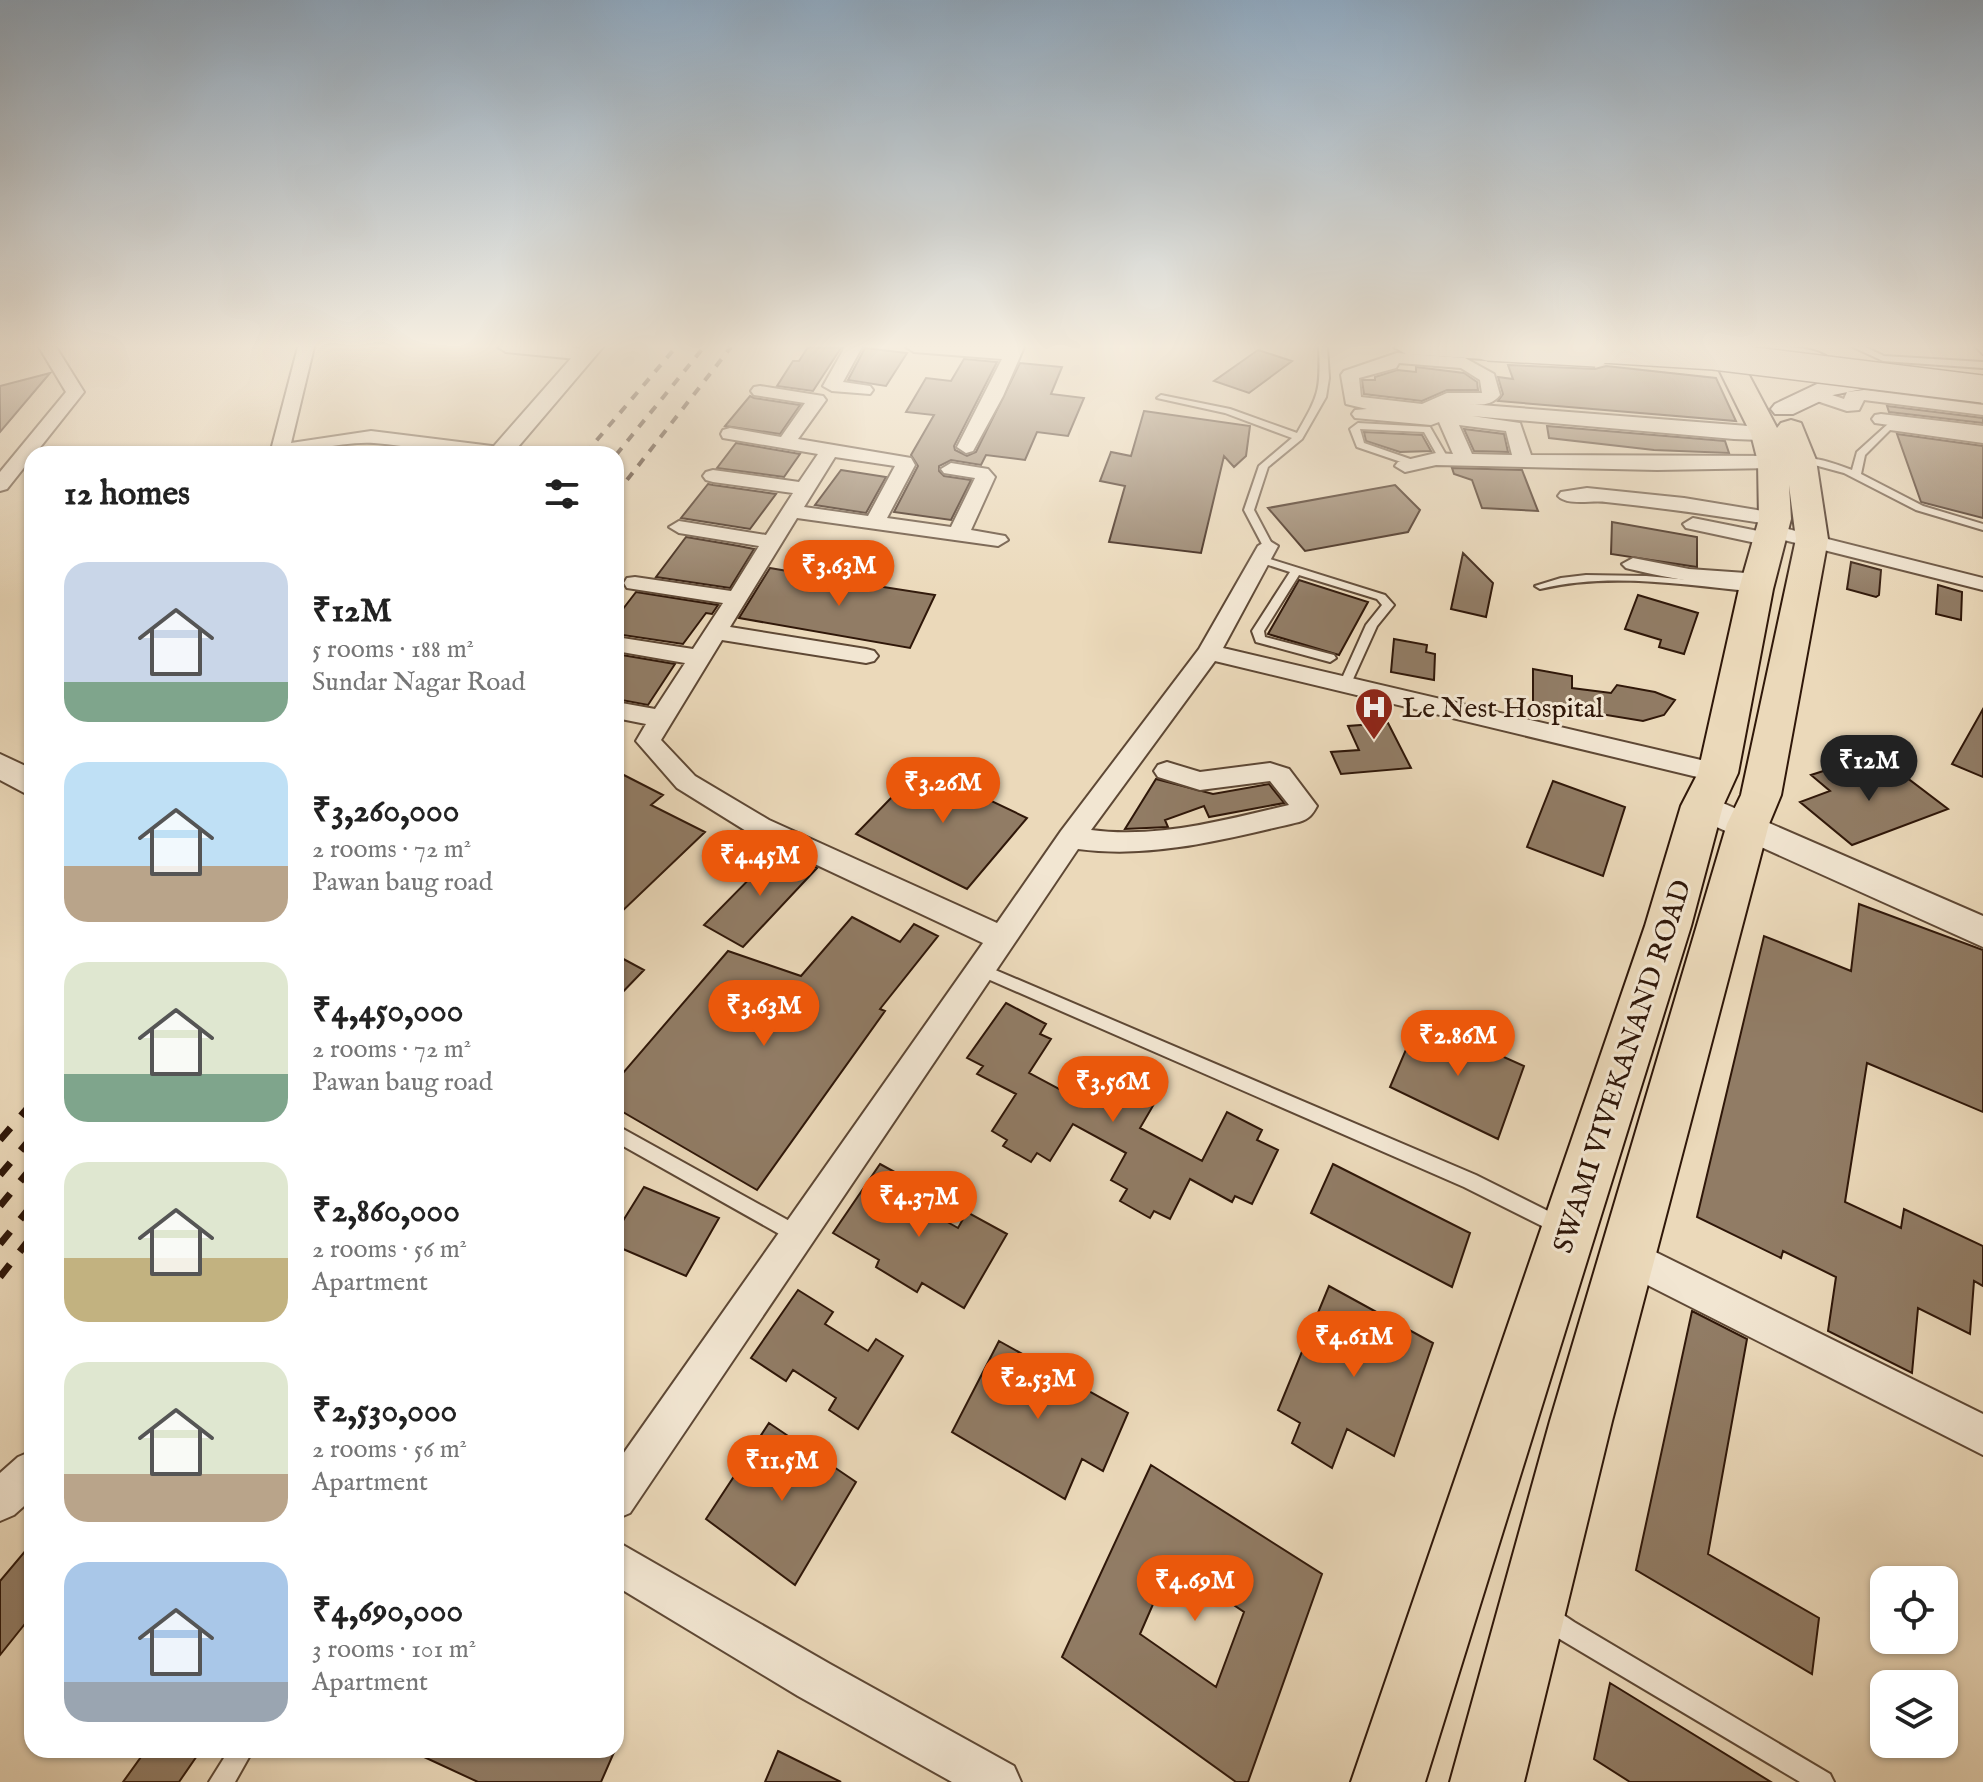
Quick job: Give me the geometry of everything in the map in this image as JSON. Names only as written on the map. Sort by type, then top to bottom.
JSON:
[{"type":"main road","name":"SWAMI VIVEKANAND ROAD","points":[[1487,1782],[1531,1602],[1625,1255],[1748,824],[1761,795],[1774,550],[1768,430]]},
{"type":"main road","name":"SWAMI VIVEKANAND ROAD","points":[[1388,1782],[1668,926],[1710,790],[1774,550]]},
{"type":"street","points":[[31,446],[44,430]]},
{"type":"street","points":[[506,446],[520,430]]},
{"type":"street","points":[[787,442],[795,430]]},
{"type":"street","points":[[966,447],[974,430]]},
{"type":"street","points":[[1450,430],[1456,457]]},
{"type":"street","points":[[1515,430],[1522,457]]},
{"type":"street","points":[[1407,464],[1456,457],[1522,457],[1657,464],[1708,430]]},
{"type":"street","points":[[730,434],[898,460],[905,465],[874,523]]},
{"type":"street","points":[[316,446],[371,437],[439,446]]},
{"type":"street","points":[[830,449],[648,741],[686,782],[760,827],[1003,939]]},
{"type":"street","points":[[0,485],[24,455]]},
{"type":"street","points":[[951,469],[981,473],[985,477],[958,535]]},
{"type":"street","points":[[713,476],[804,489]]},
{"type":"street","points":[[1568,496],[1587,494],[1684,504],[1774,550]]},
{"type":"street","points":[[1602,515],[1611,509],[1646,513],[1774,550],[1983,584]]},
{"type":"street","points":[[790,511],[998,540]]},
{"type":"street","points":[[679,527],[771,542]]},
{"type":"street","points":[[1633,564],[1689,575],[1774,550]]},
{"type":"street","points":[[624,1487],[979,969],[1071,838],[1209,652],[1264,552]]},
{"type":"street","points":[[635,583],[736,598]]},
{"type":"street","points":[[715,632],[866,656]]},
{"type":"street","points":[[624,645],[700,658]]},
{"type":"street","points":[[1209,652],[1303,663],[1345,685],[1710,790],[1748,824],[1983,932]]},
{"type":"street","points":[[624,712],[662,719]]},
{"type":"street","points":[[0,765],[24,780]]},
{"type":"street","points":[[1071,838],[1119,842],[1199,835],[1299,812],[1304,806],[1280,775],[1270,772],[1200,781],[1167,771]]},
{"type":"street","points":[[1625,1255],[1983,1435]]},
{"type":"street","points":[[0,1501],[24,1478]]},
{"type":"street","points":[[624,1567],[814,1680],[998,1782]]},
{"type":"lane","points":[[1280,430],[1299,437]]},
{"type":"lane","points":[[1303,430],[1264,466],[1249,510],[1264,552],[1295,572],[1381,597],[1388,605],[1372,625],[1345,685]]},
{"type":"lane","points":[[1355,430],[1360,445],[1407,464]]},
{"type":"lane","points":[[1428,430],[1456,457]]},
{"type":"lane","points":[[1802,430],[1833,464],[1910,504],[1983,527]]},
{"type":"lane","points":[[1856,474],[1860,454],[1885,430]]},
{"type":"lane","points":[[1911,430],[1983,440]]},
{"type":"lane","points":[[1540,586],[1553,581],[1607,579],[1774,550]]},
{"type":"lane","points":[[1295,572],[1258,631],[1260,639],[1303,663],[1330,658]]},
{"type":"lane","points":[[979,969],[1470,1181],[1568,1229]]},
{"type":"lane","points":[[624,1137],[796,1234]]},
{"type":"lane","points":[[1531,1602],[1566,1630],[1822,1782]]},
{"type":"lane","points":[[221,1782],[237,1758]]},
{"type":"building","points":[[754,430],[783,430],[780,434]]},
{"type":"building","points":[[925,430],[962,430],[954,446],[955,450],[967,456],[976,452],[987,430],[1070,430],[1068,436],[1037,432],[1025,460],[986,455],[981,465],[951,460],[939,466],[944,476],[971,480],[951,520],[894,512],[918,466],[911,455]]},
{"type":"building","points":[[1138,430],[1249,430],[1246,456],[1234,467],[1224,456],[1201,553],[1109,542],[1125,486],[1100,481],[1111,452],[1131,456]]},
{"type":"building","points":[[1465,430],[1504,434],[1508,452],[1474,451]]},
{"type":"building","points":[[1548,430],[1596,430],[1725,441],[1729,453],[1654,450],[1549,438]]},
{"type":"building","points":[[1364,432],[1422,435],[1431,451],[1400,452],[1366,441]]},
{"type":"building","points":[[1897,434],[1983,446],[1983,518],[1921,502]]},
{"type":"building","points":[[736,443],[800,454],[784,477],[717,468]]},
{"type":"building","points":[[1452,468],[1522,470],[1538,511],[1482,508],[1472,480],[1454,474]]},
{"type":"building","points":[[841,470],[886,477],[866,513],[815,505]]},
{"type":"building","points":[[708,484],[776,494],[750,529],[681,518]]},
{"type":"building","points":[[1395,485],[1420,510],[1408,532],[1305,551],[1268,508]]},
{"type":"building","points":[[1612,522],[1697,537],[1697,567],[1611,554]]},
{"type":"building","points":[[686,537],[754,549],[730,588],[656,577]]},
{"type":"building","points":[[1463,553],[1493,583],[1486,617],[1451,609]]},
{"type":"building","points":[[1851,562],[1881,570],[1879,595],[1876,597],[1847,589]]},
{"type":"building","points":[[770,568],[935,595],[910,648],[739,618]]},
{"type":"building","points":[[1299,580],[1368,602],[1339,655],[1268,634]]},
{"type":"building","points":[[1938,585],[1962,592],[1961,620],[1936,614]]},
{"type":"building","points":[[636,592],[718,605],[712,614],[706,613],[683,644],[624,635],[624,608]]},
{"type":"building","points":[[1638,595],[1698,613],[1684,654],[1659,647],[1661,640],[1625,629]]},
{"type":"building","points":[[1394,639],[1427,645],[1426,652],[1435,654],[1434,680],[1391,672]]},
{"type":"building","points":[[624,655],[675,664],[648,705],[624,700]]},
{"type":"building","points":[[1533,669],[1572,676],[1572,688],[1611,693],[1617,685],[1655,692],[1675,700],[1664,715],[1643,721],[1533,703]]},
{"type":"building","points":[[1983,709],[1983,777],[1952,764]]},
{"type":"building","points":[[1388,723],[1411,768],[1341,774],[1331,752],[1359,750],[1348,726]]},
{"type":"building","points":[[928,760],[975,782],[968,790],[1027,818],[967,889],[856,834]]},
{"type":"building","points":[[1845,764],[1864,779],[1894,768],[1948,809],[1852,845],[1800,802],[1830,791],[1811,775]]},
{"type":"building","points":[[624,775],[663,795],[651,805],[705,832],[624,909]]},
{"type":"building","points":[[1156,779],[1213,794],[1269,784],[1284,803],[1209,817],[1204,806],[1165,820],[1168,827],[1125,829]]},
{"type":"building","points":[[1553,781],[1625,807],[1603,876],[1527,847]]},
{"type":"building","points":[[778,850],[817,868],[743,947],[704,925]]},
{"type":"building","points":[[1859,904],[1983,950],[1983,1112],[1867,1063],[1845,1202],[1901,1228],[1904,1209],[1983,1246],[1983,1286],[1974,1281],[1970,1334],[1918,1308],[1912,1373],[1828,1331],[1836,1277],[1783,1251],[1781,1258],[1697,1217],[1764,936],[1851,971]]},
{"type":"building","points":[[852,917],[900,942],[914,924],[938,936],[880,1009],[885,1011],[757,1190],[624,1113],[624,1072],[728,951],[801,976]]},
{"type":"building","points":[[624,959],[644,970],[624,991]]},
{"type":"building","points":[[1006,1003],[1046,1024],[1040,1034],[1051,1039],[1029,1073],[1087,1104],[1113,1061],[1148,1078],[1145,1084],[1161,1092],[1140,1128],[1202,1161],[1227,1112],[1262,1130],[1257,1140],[1278,1150],[1252,1204],[1235,1196],[1232,1202],[1190,1179],[1170,1219],[1154,1211],[1150,1218],[1120,1201],[1127,1189],[1111,1180],[1126,1153],[1073,1124],[1050,1161],[1037,1153],[1031,1162],[1003,1146],[1007,1140],[992,1131],[1016,1094],[977,1074],[983,1066],[967,1058]]},
{"type":"building","points":[[1419,1019],[1524,1066],[1498,1139],[1390,1087]]},
{"type":"building","points":[[880,1164],[915,1183],[905,1198],[958,1228],[967,1212],[1007,1234],[964,1308],[922,1283],[917,1292],[876,1267],[879,1260],[833,1233]]},
{"type":"building","points":[[1333,1164],[1470,1233],[1452,1287],[1311,1213]]},
{"type":"building","points":[[644,1187],[719,1218],[686,1276],[624,1249],[624,1219]]},
{"type":"building","points":[[1329,1286],[1433,1343],[1394,1456],[1347,1429],[1332,1468],[1292,1443],[1300,1423],[1278,1410]]},
{"type":"building","points":[[798,1290],[833,1312],[825,1324],[868,1351],[876,1339],[903,1356],[858,1429],[829,1410],[836,1398],[793,1370],[786,1381],[751,1358]]},
{"type":"building","points":[[1692,1311],[1747,1339],[1708,1554],[1819,1618],[1812,1674],[1636,1570]]},
{"type":"building","points":[[999,1341],[1128,1413],[1103,1471],[1082,1459],[1065,1499],[952,1432]]},
{"type":"building","points":[[769,1423],[856,1482],[795,1585],[706,1519]]},
{"type":"building","points":[[1151,1465],[1322,1574],[1248,1782],[1236,1782],[1062,1657]],"holes":[[[1171,1563],[1244,1612],[1216,1687],[1140,1634]]]},
{"type":"building","points":[[24,1552],[24,1625],[0,1655],[0,1581]]},
{"type":"building","points":[[1610,1683],[1771,1782],[1630,1782],[1594,1759]]},
{"type":"building","points":[[778,1751],[841,1782],[765,1782]]},
{"type":"building","points":[[140,1758],[196,1758],[179,1782],[123,1782]]},
{"type":"building","points":[[426,1758],[612,1758],[601,1782],[478,1782]]},
{"type":"railway","points":[[592,446],[605,430]]},
{"type":"railway","points":[[623,446],[636,430]]},
{"type":"railway","points":[[624,484],[666,430]]},
{"type":"railway","points":[[0,1140],[24,1112]]},
{"type":"railway","points":[[0,1175],[24,1146]]},
{"type":"railway","points":[[0,1206],[24,1177]]},
{"type":"railway","points":[[0,1244],[24,1215]]},
{"type":"railway","points":[[0,1277],[24,1246]]},
{"type":"place","name":"Le Nest Hospital","points":[[1374,741]]}]
